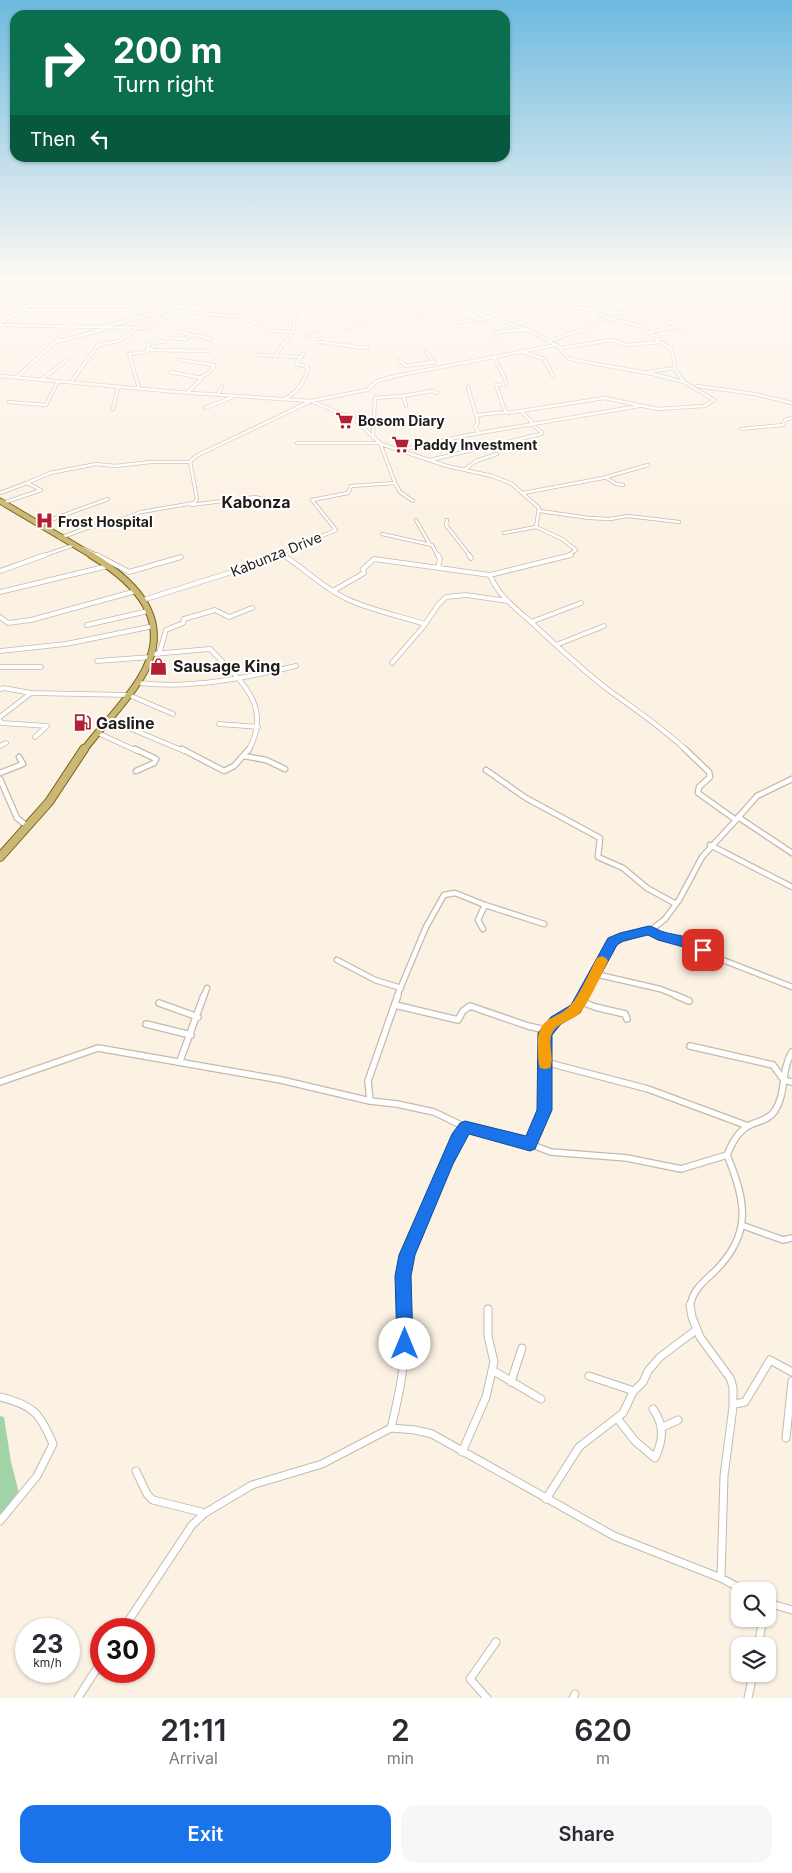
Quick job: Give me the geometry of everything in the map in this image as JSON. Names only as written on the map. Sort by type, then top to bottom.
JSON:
[{"type":"main road","points":[[0,857],[63,783],[82,752],[139,683],[154,655],[155,635],[154,626],[148,611],[137,590],[108,566],[2,502]]},
{"type":"street","points":[[17,377],[37,359]]},
{"type":"street","points":[[41,380],[68,359]]},
{"type":"street","points":[[71,382],[88,359]]},
{"type":"street","points":[[131,359],[139,388]]},
{"type":"street","points":[[285,399],[297,391],[308,367],[296,364],[297,359]]},
{"type":"street","points":[[431,359],[437,368]]},
{"type":"street","points":[[0,493],[45,475],[96,464],[115,466],[151,462],[190,462],[200,453],[311,402],[367,390],[377,381],[383,379],[482,359]]},
{"type":"street","points":[[495,359],[506,383],[496,385],[506,412]]},
{"type":"street","points":[[544,359],[553,376]]},
{"type":"street","points":[[476,415],[491,415],[606,398],[662,409],[704,406],[713,402],[713,399],[684,382],[653,374],[570,359]]},
{"type":"street","points":[[674,359],[674,368],[684,382]]},
{"type":"street","points":[[170,372],[201,377],[210,372],[214,365],[180,360]]},
{"type":"street","points":[[399,360],[406,366],[433,362]]},
{"type":"street","points":[[634,372],[674,368]]},
{"type":"street","points":[[0,376],[311,402],[354,418],[373,436],[380,443],[400,492],[413,501]]},
{"type":"street","points":[[188,392],[202,379],[201,377]]},
{"type":"street","points":[[9,402],[46,405],[58,381]]},
{"type":"street","points":[[693,386],[755,394],[792,403]]},
{"type":"street","points":[[113,409],[118,387]]},
{"type":"street","points":[[217,395],[222,387]]},
{"type":"street","points":[[468,387],[478,424],[475,427],[479,433]]},
{"type":"street","points":[[373,436],[375,398],[432,391],[437,393]]},
{"type":"street","points":[[205,408],[235,396]]},
{"type":"street","points":[[401,396],[404,398],[406,406]]},
{"type":"street","points":[[400,450],[479,433],[641,406]]},
{"type":"street","points":[[429,460],[541,434],[542,432],[521,411]]},
{"type":"street","points":[[741,429],[783,425],[786,420],[792,418]]},
{"type":"street","points":[[298,444],[380,443],[429,460],[505,481],[523,493],[540,511],[589,518],[610,519],[628,516],[679,522]]},
{"type":"street","points":[[464,470],[476,461],[497,454]]},
{"type":"street","points":[[190,462],[193,475],[193,490],[197,499],[194,503],[190,504]]},
{"type":"street","points":[[523,493],[606,477],[648,465]]},
{"type":"street","points":[[606,477],[616,484],[623,485]]},
{"type":"street","points":[[2,502],[41,490],[27,483]]},
{"type":"street","name":"Kabunza Drive","points":[[143,600],[249,567],[336,530],[312,500],[348,494],[350,492],[349,487],[353,486],[395,483]]},
{"type":"street","points":[[60,538],[87,528],[118,521],[141,512],[169,506],[199,505],[255,497],[263,500],[273,508]]},
{"type":"street","points":[[36,523],[42,523],[108,499]]},
{"type":"street","points":[[536,527],[540,511]]},
{"type":"street","points":[[416,520],[440,560],[438,568]]},
{"type":"street","points":[[446,520],[446,525],[471,558]]},
{"type":"street","points":[[333,591],[364,573],[363,569],[374,560],[490,575],[555,560],[575,552],[576,548],[536,527],[504,533]]},
{"type":"street","points":[[382,534],[429,543]]},
{"type":"street","points":[[0,571],[76,546],[90,551],[129,572],[180,557]]},
{"type":"street","points":[[281,554],[296,563],[322,585],[361,605],[425,624]]},
{"type":"street","points":[[0,592],[108,566]]},
{"type":"street","points":[[490,575],[493,583],[508,601],[556,645],[613,693],[666,731],[708,772],[710,778],[699,787],[698,793],[792,853]]},
{"type":"street","points":[[0,617],[8,623],[31,620],[137,590]]},
{"type":"street","points":[[392,663],[398,653],[420,632],[446,597],[452,595],[508,601]]},
{"type":"street","points":[[532,622],[581,603]]},
{"type":"street","points":[[154,655],[166,630],[183,623],[184,619],[216,610],[229,617],[252,608]]},
{"type":"street","points":[[86,625],[148,611]]},
{"type":"street","points":[[0,651],[66,644],[154,626]]},
{"type":"street","points":[[556,645],[604,626]]},
{"type":"street","points":[[97,661],[209,648],[245,685],[260,714],[257,736],[244,756],[228,770],[222,770],[181,749],[110,720]]},
{"type":"street","points":[[139,683],[156,685],[239,680],[296,666]]},
{"type":"street","points":[[0,667],[41,667]]},
{"type":"street","points":[[0,689],[4,688],[31,693],[129,695],[149,706],[173,714]]},
{"type":"street","points":[[0,717],[31,693]]},
{"type":"street","points":[[0,721],[2,723],[47,726],[35,736]]},
{"type":"street","points":[[219,724],[258,727]]},
{"type":"street","points":[[98,733],[156,759],[154,763],[136,771]]},
{"type":"street","points":[[0,746],[6,743]]},
{"type":"street","points":[[244,756],[266,760],[285,769]]},
{"type":"street","points":[[0,773],[23,764],[19,757]]},
{"type":"street","points":[[486,770],[526,798],[600,838],[598,857],[623,868],[647,888],[676,904]]},
{"type":"street","points":[[0,779],[17,818],[27,826]]},
{"type":"street","points":[[530,1144],[544,1110],[544,1039],[546,1030],[575,1009],[613,942],[657,926],[676,904],[710,845],[757,796],[792,779]]},
{"type":"street","points":[[710,845],[792,887]]},
{"type":"street","points":[[370,1101],[368,1081],[394,1005],[426,927],[444,895],[455,893],[544,924]]},
{"type":"street","points":[[483,929],[478,920],[485,905]]},
{"type":"street","points":[[649,930],[658,935],[691,944],[715,957],[792,988]]},
{"type":"street","points":[[337,960],[375,980],[401,988]]},
{"type":"street","points":[[596,974],[660,989],[689,1001]]},
{"type":"street","points":[[180,1061],[207,988]]},
{"type":"street","points":[[580,1000],[587,1005],[625,1014],[628,1019]]},
{"type":"street","points":[[160,1003],[198,1016]]},
{"type":"street","points":[[394,1005],[458,1020],[463,1011],[470,1006],[528,1026],[546,1030]]},
{"type":"street","points":[[146,1024],[191,1035]]},
{"type":"street","points":[[690,1046],[773,1065],[779,1071],[783,1080]]},
{"type":"street","points":[[0,1082],[98,1048],[280,1080],[370,1101],[397,1104],[434,1112],[465,1127],[530,1144],[551,1152],[627,1158],[681,1169],[727,1155]]},
{"type":"street","points":[[721,1578],[725,1461],[734,1404],[731,1378],[724,1372],[696,1330],[690,1314],[690,1301],[697,1290],[730,1255],[744,1226],[745,1216],[738,1180],[727,1155],[732,1142],[748,1126],[761,1123],[777,1107],[786,1062],[792,1052]]},
{"type":"street","points":[[545,1062],[632,1084],[720,1114],[748,1126]]},
{"type":"street","points":[[783,1080],[792,1082]]},
{"type":"street","points":[[391,1428],[403,1380],[406,1326],[403,1276],[407,1255],[446,1162],[457,1138],[465,1127]]},
{"type":"street","points":[[744,1226],[783,1240],[792,1238]]},
{"type":"street","points":[[462,1452],[486,1398],[494,1362],[488,1336],[488,1310]]},
{"type":"street","points":[[546,1499],[579,1447],[623,1413],[634,1391],[643,1382],[648,1371],[660,1357],[696,1330]]},
{"type":"street","points":[[511,1382],[522,1348]]},
{"type":"street","points":[[734,1404],[745,1402],[770,1360],[792,1372]]},
{"type":"street","points":[[492,1370],[541,1400]]},
{"type":"street","points":[[589,1376],[634,1391]]},
{"type":"street","points":[[786,1438],[792,1381]]},
{"type":"street","points":[[0,1397],[26,1402],[43,1419],[52,1444],[45,1465],[26,1492],[0,1521]]},
{"type":"street","points":[[617,1418],[635,1441],[656,1458],[663,1427],[661,1420],[653,1409]]},
{"type":"street","points":[[663,1427],[678,1420]]},
{"type":"street","points":[[130,1618],[192,1525],[205,1513],[252,1485],[322,1464],[391,1428],[432,1434],[614,1536],[731,1583]]},
{"type":"street","points":[[136,1471],[150,1498],[161,1505],[176,1505],[198,1509],[205,1513]]},
{"type":"street","points":[[776,1605],[792,1610]]},
{"type":"street","points":[[486,1698],[470,1678],[496,1642]]},
{"type":"street","points":[[78,1698],[90,1679]]},
{"type":"street","points":[[748,1698],[751,1682]]},
{"type":"green space","points":[[0,1416],[4,1417],[11,1462],[19,1493],[0,1514]]},
{"type":"slow traffic","points":[[545,1064],[544,1039],[547,1029],[575,1009],[602,961]]},
{"type":"place","name":"Bosom Diary","points":[[344,420]]},
{"type":"place","name":"Paddy Investment","points":[[400,444]]},
{"type":"place","name":"Frost Hospital","points":[[44,521]]},
{"type":"place","name":"Sausage King","points":[[159,666]]},
{"type":"place","name":"Gasline","points":[[82,723]]},
{"type":"district","name":"Kabonza","points":[[256,502]]},
{"type":"route","points":[[405,1344],[406,1326],[403,1276],[407,1255],[446,1162],[457,1138],[465,1127],[530,1144],[544,1110],[545,1033],[556,1021],[575,1009],[613,942],[620,938],[649,930],[658,935],[691,944],[703,950]]}]
